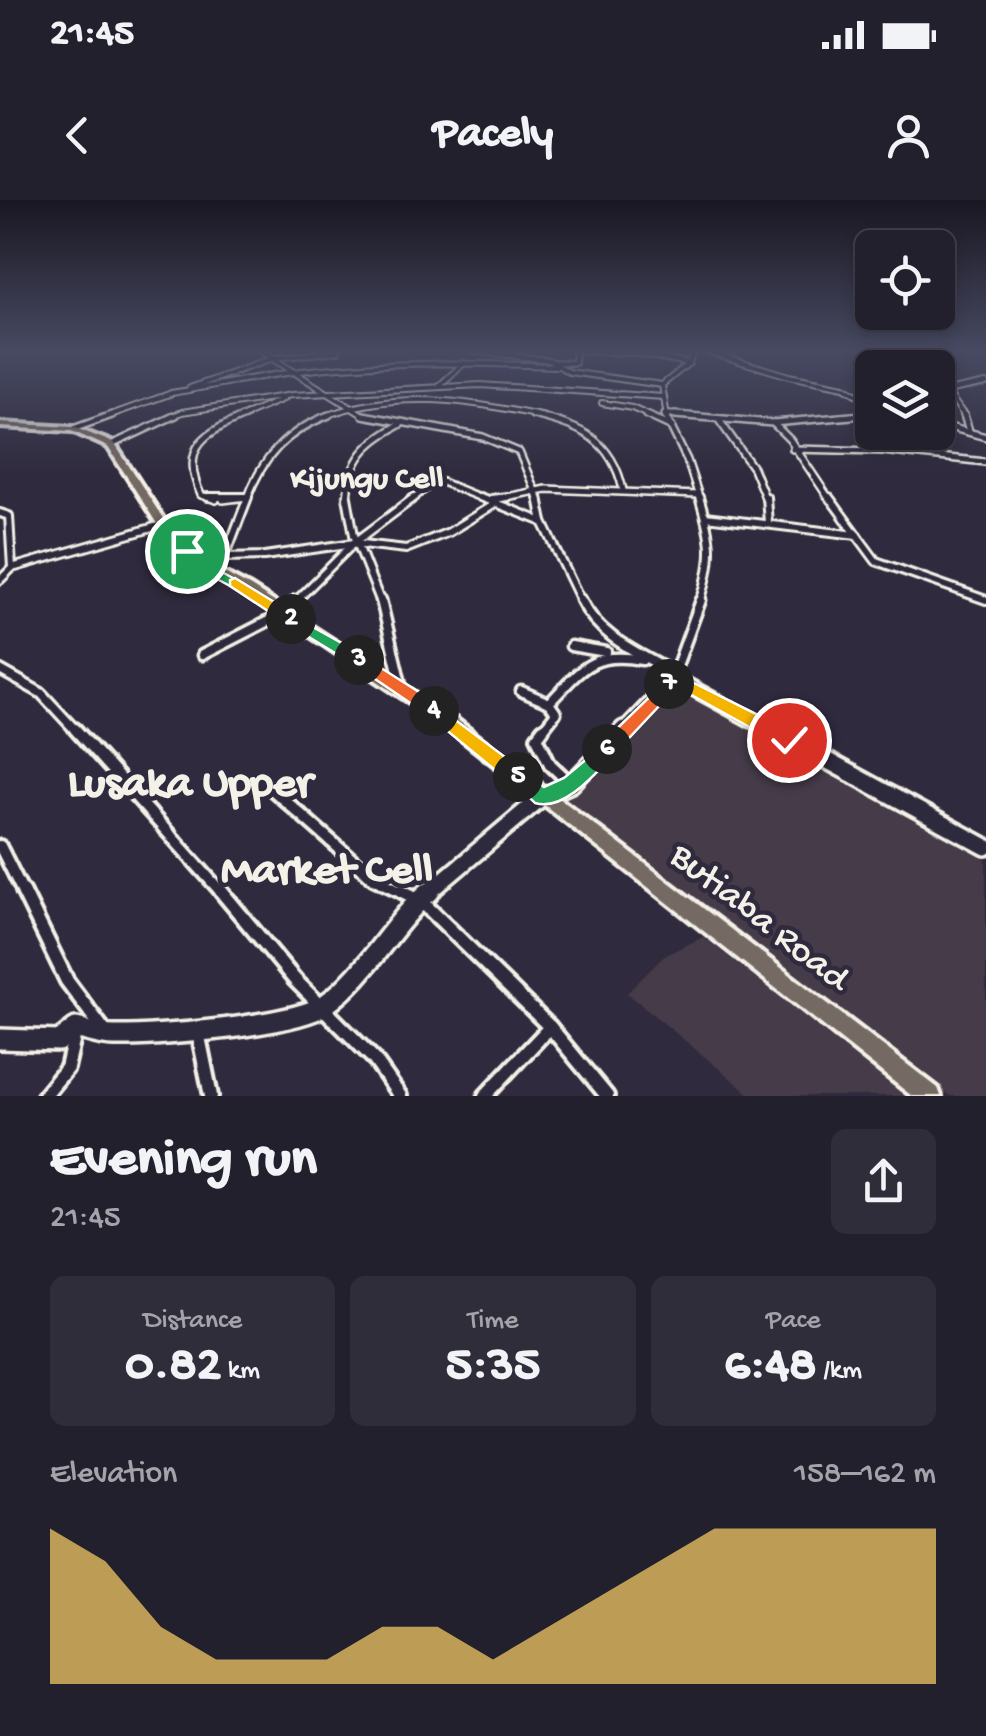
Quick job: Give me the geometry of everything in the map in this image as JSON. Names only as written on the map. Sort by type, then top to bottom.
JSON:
[{"type":"main road","points":[[0,425],[73,428],[111,444]]},
{"type":"main road","name":"Butiaba Road","points":[[111,444],[162,525],[200,564],[247,589],[402,688],[930,1096]]},
{"type":"street","points":[[73,428],[171,393]]},
{"type":"street","points":[[111,444],[182,412],[317,393]]},
{"type":"street","points":[[327,393],[376,420],[483,437],[519,452],[543,510],[543,522],[589,617],[610,637],[690,686],[986,847]]},
{"type":"street","points":[[633,393],[664,396]]},
{"type":"street","points":[[0,1040],[59,1040],[76,1028],[109,1036],[198,1030],[283,1019],[322,1006],[354,978],[420,900],[542,797],[572,784],[673,675],[712,564],[712,542],[698,495],[665,414],[663,393]]},
{"type":"street","points":[[948,393],[968,420],[969,432]]},
{"type":"street","points":[[246,497],[218,500],[201,495],[196,484],[195,446],[205,433],[292,395]]},
{"type":"street","points":[[225,557],[235,541],[246,497],[262,463],[284,438],[351,408],[435,399],[490,405],[553,420],[590,434],[605,446],[622,490]]},
{"type":"street","points":[[602,403],[632,408],[672,427]]},
{"type":"street","points":[[665,414],[773,424],[855,416]]},
{"type":"street","points":[[719,420],[742,450],[765,494],[768,523]]},
{"type":"street","points":[[401,424],[370,443],[353,464],[346,502],[354,543],[382,603],[402,688]]},
{"type":"street","points":[[773,424],[790,440],[792,450],[879,563],[986,600]]},
{"type":"street","points":[[955,428],[986,437]]},
{"type":"street","points":[[792,450],[894,452],[986,462]]},
{"type":"street","points":[[202,655],[282,614],[354,543],[437,480],[543,522]]},
{"type":"street","points":[[491,499],[533,491],[622,490],[698,495]]},
{"type":"street","points":[[200,564],[225,557],[265,556],[354,543],[390,550],[417,546],[466,523],[491,506],[491,499]]},
{"type":"street","points":[[0,513],[9,516],[12,568]]},
{"type":"street","points":[[704,516],[857,534]]},
{"type":"street","points":[[0,580],[12,568],[162,525]]},
{"type":"street","points":[[571,646],[651,662]]},
{"type":"street","points":[[548,704],[592,660],[616,654]]},
{"type":"street","points":[[0,670],[41,694],[61,714],[374,1060],[400,1096]]},
{"type":"street","points":[[521,691],[548,704],[556,714],[537,737],[538,744],[554,772],[572,784]]},
{"type":"street","points":[[265,783],[373,878],[420,900],[550,1027],[607,1096]]},
{"type":"street","points":[[0,846],[67,981],[109,1036]]},
{"type":"street","points":[[485,1096],[550,1027]]},
{"type":"street","points":[[44,1096],[67,1068],[76,1028]]},
{"type":"street","points":[[198,1030],[210,1096]]},
{"type":"shaded area","points":[[678,686],[986,860],[986,1096],[950,1096],[562,800]]},
{"type":"shaded area","points":[[703,937],[912,1096],[752,1096],[627,993],[665,955]]},
{"type":"district","name":"Kijungu Cell","points":[[367,481]]},
{"type":"district","name":"Lusaka Upper","points":[[190,785]]},
{"type":"district","name":"Market Cell","points":[[327,872]]},
{"type":"route","points":[[187,551],[200,564],[247,589],[402,688],[542,797],[572,784],[674,678],[789,740]]}]
